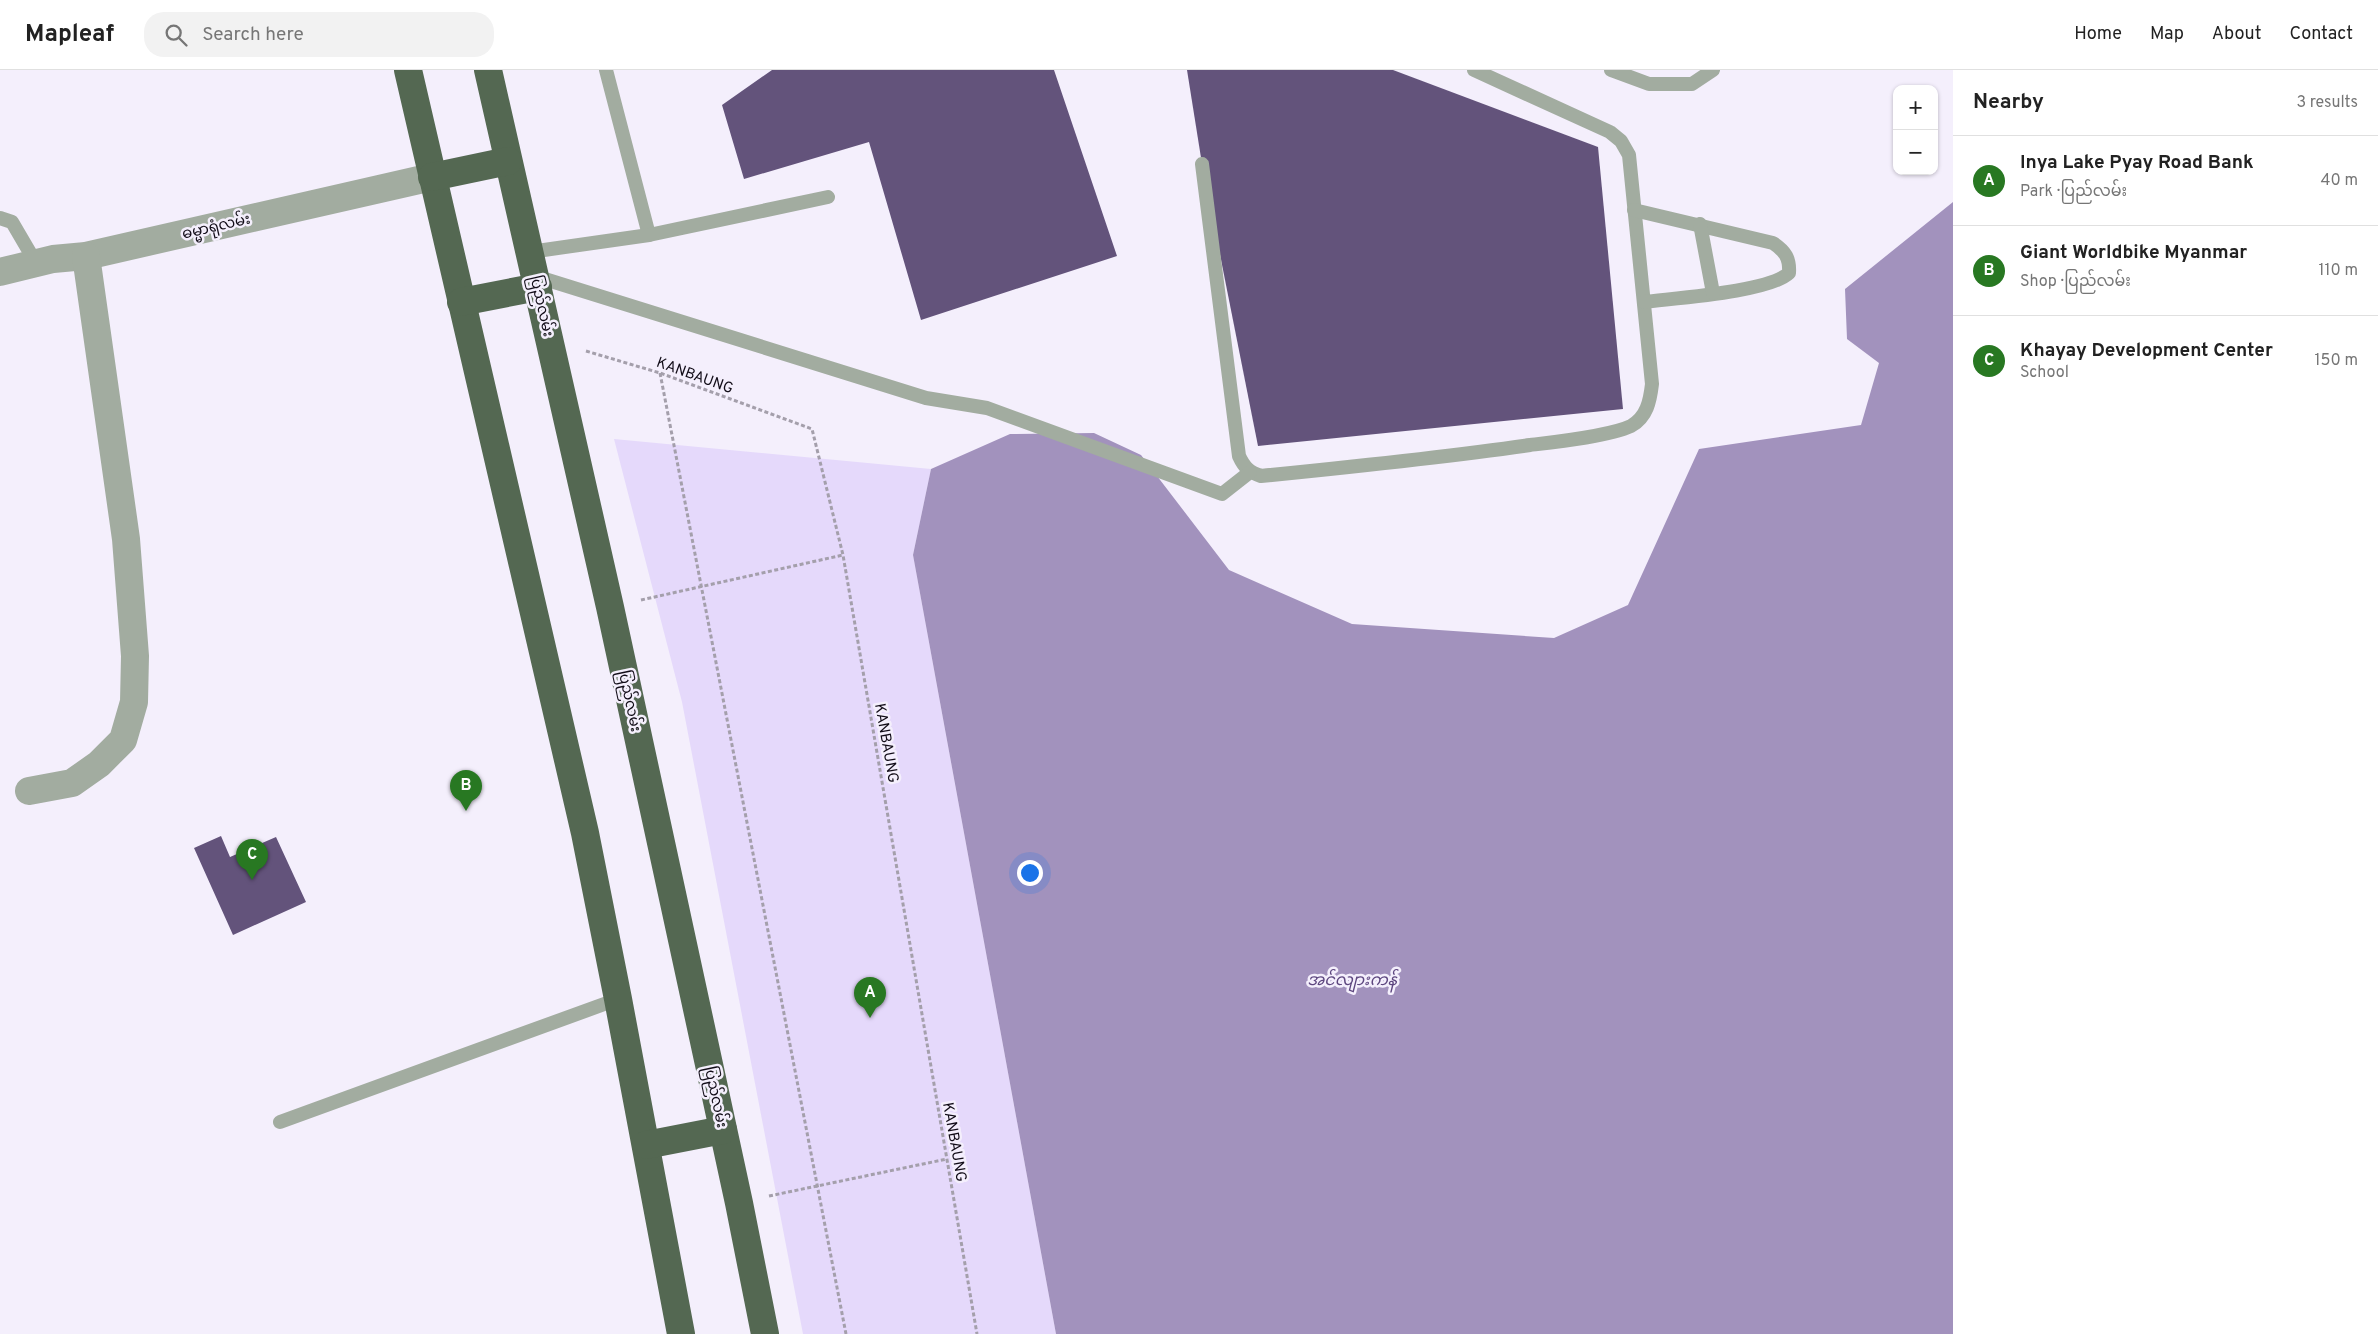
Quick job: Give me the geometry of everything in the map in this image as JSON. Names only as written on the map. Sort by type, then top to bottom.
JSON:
[{"type":"highway","points":[[408,70],[547,665],[618,999],[682,1334]]},
{"type":"highway","name":"ပြည်လမ်း","points":[[488,70],[610,607],[739,1202],[765,1334]]},
{"type":"highway","points":[[432,177],[508,161]]},
{"type":"highway","points":[[461,302],[534,271]]},
{"type":"highway","points":[[646,1145],[723,1130]]},
{"type":"street","name":"ဓမ္မာရုံလမ်း","points":[[0,272],[53,259],[86,256],[432,177]]},
{"type":"street","points":[[29,792],[72,783],[99,764],[122,740],[134,702],[135,656],[126,538],[86,256]]},
{"type":"lane","points":[[606,70],[650,235]]},
{"type":"lane","points":[[1202,164],[1239,456],[1243,466],[1250,472],[1261,476],[1448,457],[1556,442],[1630,426],[1641,418],[1649,405],[1652,384],[1629,155],[1621,141],[1592,122],[1474,70]]},
{"type":"lane","points":[[1611,70],[1649,84],[1692,84],[1713,70]]},
{"type":"lane","points":[[534,271],[650,235],[828,197]]},
{"type":"lane","points":[[1634,210],[1700,224],[1773,243],[1783,250],[1790,262],[1789,273],[1782,280],[1750,288],[1644,302]]},
{"type":"lane","points":[[0,218],[12,222],[36,263]]},
{"type":"lane","points":[[1700,224],[1713,293]]},
{"type":"lane","points":[[534,271],[926,398],[987,408],[1222,494],[1250,472]]},
{"type":"lane","points":[[280,1122],[618,999]]},
{"type":"path","name":"KANBAUNG","points":[[550,341],[660,373],[812,429],[843,555],[977,1334]]},
{"type":"path","points":[[660,373],[703,585],[846,1334]]},
{"type":"path","points":[[610,607],[843,555]]},
{"type":"path","points":[[739,1202],[947,1159]]},
{"type":"shaded area","points":[[614,439],[931,469],[913,555],[1056,1334],[803,1334],[682,702]]},
{"type":"water","name":"အင်လျားကန်","points":[[1953,202],[1953,1334],[1056,1334],[913,555],[931,469],[1010,434],[1094,433],[1141,455],[1229,570],[1352,624],[1554,638],[1628,605],[1699,449],[1861,425],[1879,363],[1847,339],[1845,289]]},
{"type":"building","points":[[772,70],[1054,70],[1117,256],[921,320],[869,142],[744,179],[722,105]]},
{"type":"building","points":[[1187,70],[1393,70],[1598,147],[1623,409],[1258,446],[1202,164]]},
{"type":"building","points":[[221,836],[230,857],[276,837],[306,902],[233,935],[194,848]]},
{"type":"place","name":"Giant Worldbike Myanmar","points":[[466,811]]},
{"type":"place","name":"Khayay Development Center","points":[[252,880]]},
{"type":"place","name":"Inya Lake Pyay Road Bank","points":[[870,1018]]}]
